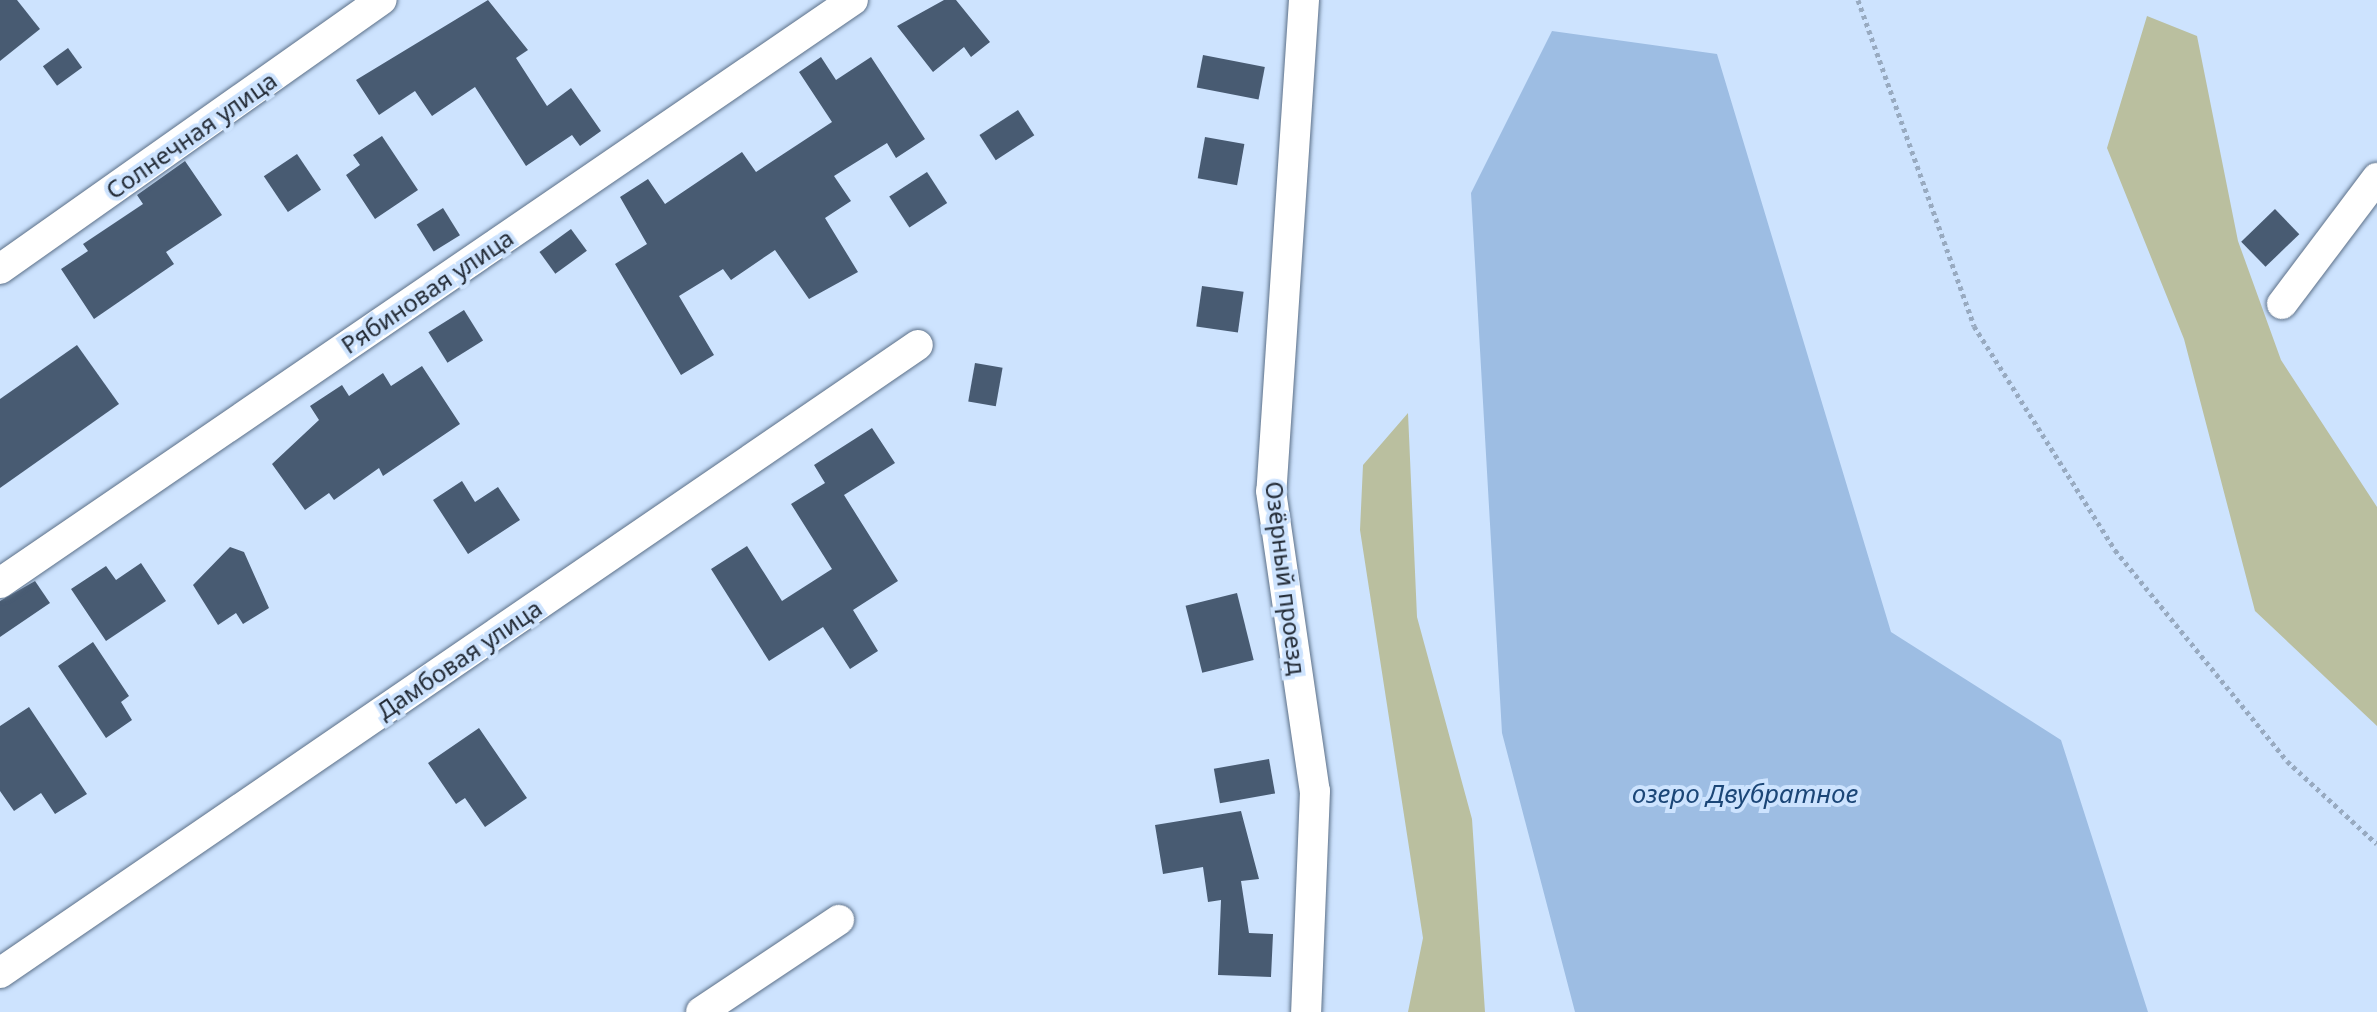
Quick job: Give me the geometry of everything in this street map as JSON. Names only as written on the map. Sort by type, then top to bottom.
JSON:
[{"type":"street","name":"Солнечная улица","points":[[0,269],[382,0]]},
{"type":"street","name":"Рябиновая улица","points":[[0,583],[853,0]]},
{"type":"street","name":"Озёрный проезд","points":[[1304,0],[1271,491],[1315,791],[1306,1012]]},
{"type":"street","points":[[2282,304],[2377,178]]},
{"type":"street","name":"Дамбовая улица","points":[[0,973],[918,345]]},
{"type":"street","points":[[701,1012],[839,920]]},
{"type":"path","points":[[1858,0],[1974,326],[2115,550],[2287,761],[2377,844]]},
{"type":"green space","points":[[2147,16],[2197,36],[2238,241],[2281,360],[2377,507],[2377,726],[2255,611],[2184,339],[2107,148]]},
{"type":"green space","points":[[1408,413],[1417,617],[1472,819],[1485,1012],[1408,1012],[1423,938],[1360,530],[1363,465]]},
{"type":"water","name":"озеро Двубратное","points":[[1552,31],[1717,54],[1891,632],[2061,740],[2148,1012],[1575,1012],[1502,733],[1471,193]]},
{"type":"building","points":[[0,0],[17,0],[40,29],[0,61]]},
{"type":"building","points":[[488,0],[528,50],[516,58],[547,106],[571,88],[601,131],[580,146],[572,135],[526,166],[475,87],[432,116],[415,91],[379,115],[356,80]]},
{"type":"building","points":[[944,0],[956,0],[990,42],[971,57],[964,47],[933,72],[897,26]]},
{"type":"building","points":[[68,48],[82,67],[57,86],[43,66]]},
{"type":"building","points":[[1203,55],[1265,67],[1259,99],[1197,87]]},
{"type":"building","points":[[821,57],[836,80],[871,57],[925,139],[896,158],[887,143],[834,176],[851,201],[825,218],[858,272],[809,299],[775,250],[731,280],[723,269],[679,296],[714,355],[681,375],[615,264],[647,244],[620,197],[648,179],[665,204],[742,152],[756,172],[832,122],[799,72]]},
{"type":"building","points":[[1018,110],[1034,135],[996,160],[979,135]]},
{"type":"building","points":[[382,136],[418,190],[375,219],[346,175],[360,165],[353,155]]},
{"type":"building","points":[[1205,137],[1244,144],[1237,185],[1198,178]]},
{"type":"building","points":[[297,154],[321,190],[288,212],[264,176]]},
{"type":"building","points":[[185,161],[222,215],[166,252],[174,264],[94,319],[61,269],[88,251],[83,244],[143,204],[137,195]]},
{"type":"building","points":[[927,172],[947,203],[909,228],[889,197]]},
{"type":"building","points":[[443,208],[460,235],[434,252],[417,224]]},
{"type":"building","points":[[2275,209],[2299,234],[2266,267],[2241,242]]},
{"type":"building","points":[[571,229],[587,251],[555,274],[539,252]]},
{"type":"building","points":[[1202,286],[1244,292],[1238,332],[1196,327]]},
{"type":"building","points":[[464,310],[483,341],[447,363],[428,332]]},
{"type":"building","points":[[77,345],[119,404],[0,488],[0,399]]},
{"type":"building","points":[[975,363],[1003,368],[996,406],[968,401]]},
{"type":"building","points":[[422,366],[460,424],[383,476],[379,468],[334,500],[329,493],[305,510],[272,464],[319,420],[310,406],[342,385],[349,396],[383,373],[391,386]]},
{"type":"building","points":[[872,428],[895,463],[844,495],[898,581],[853,610],[878,651],[850,669],[823,627],[769,661],[711,569],[747,546],[782,601],[832,569],[791,504],[825,483],[814,465]]},
{"type":"building","points":[[462,481],[475,502],[498,487],[520,520],[468,554],[433,500]]},
{"type":"building","points":[[230,547],[244,552],[269,608],[243,624],[236,613],[218,625],[193,585]]},
{"type":"building","points":[[141,563],[166,601],[106,641],[71,589],[106,566],[116,580]]},
{"type":"building","points":[[35,581],[50,603],[0,637],[0,601]]},
{"type":"building","points":[[1237,593],[1254,660],[1202,673],[1186,606]]},
{"type":"building","points":[[93,642],[129,696],[121,702],[132,720],[106,738],[58,666]]},
{"type":"building","points":[[29,707],[87,794],[55,814],[41,793],[14,811],[0,791],[0,726]]},
{"type":"building","points":[[479,728],[527,798],[485,827],[465,798],[456,804],[428,763]]},
{"type":"building","points":[[1269,759],[1275,793],[1220,803],[1214,769]]},
{"type":"building","points":[[1241,811],[1259,879],[1241,881],[1249,933],[1273,934],[1271,977],[1218,975],[1221,900],[1208,902],[1203,867],[1163,874],[1155,825]]}]
